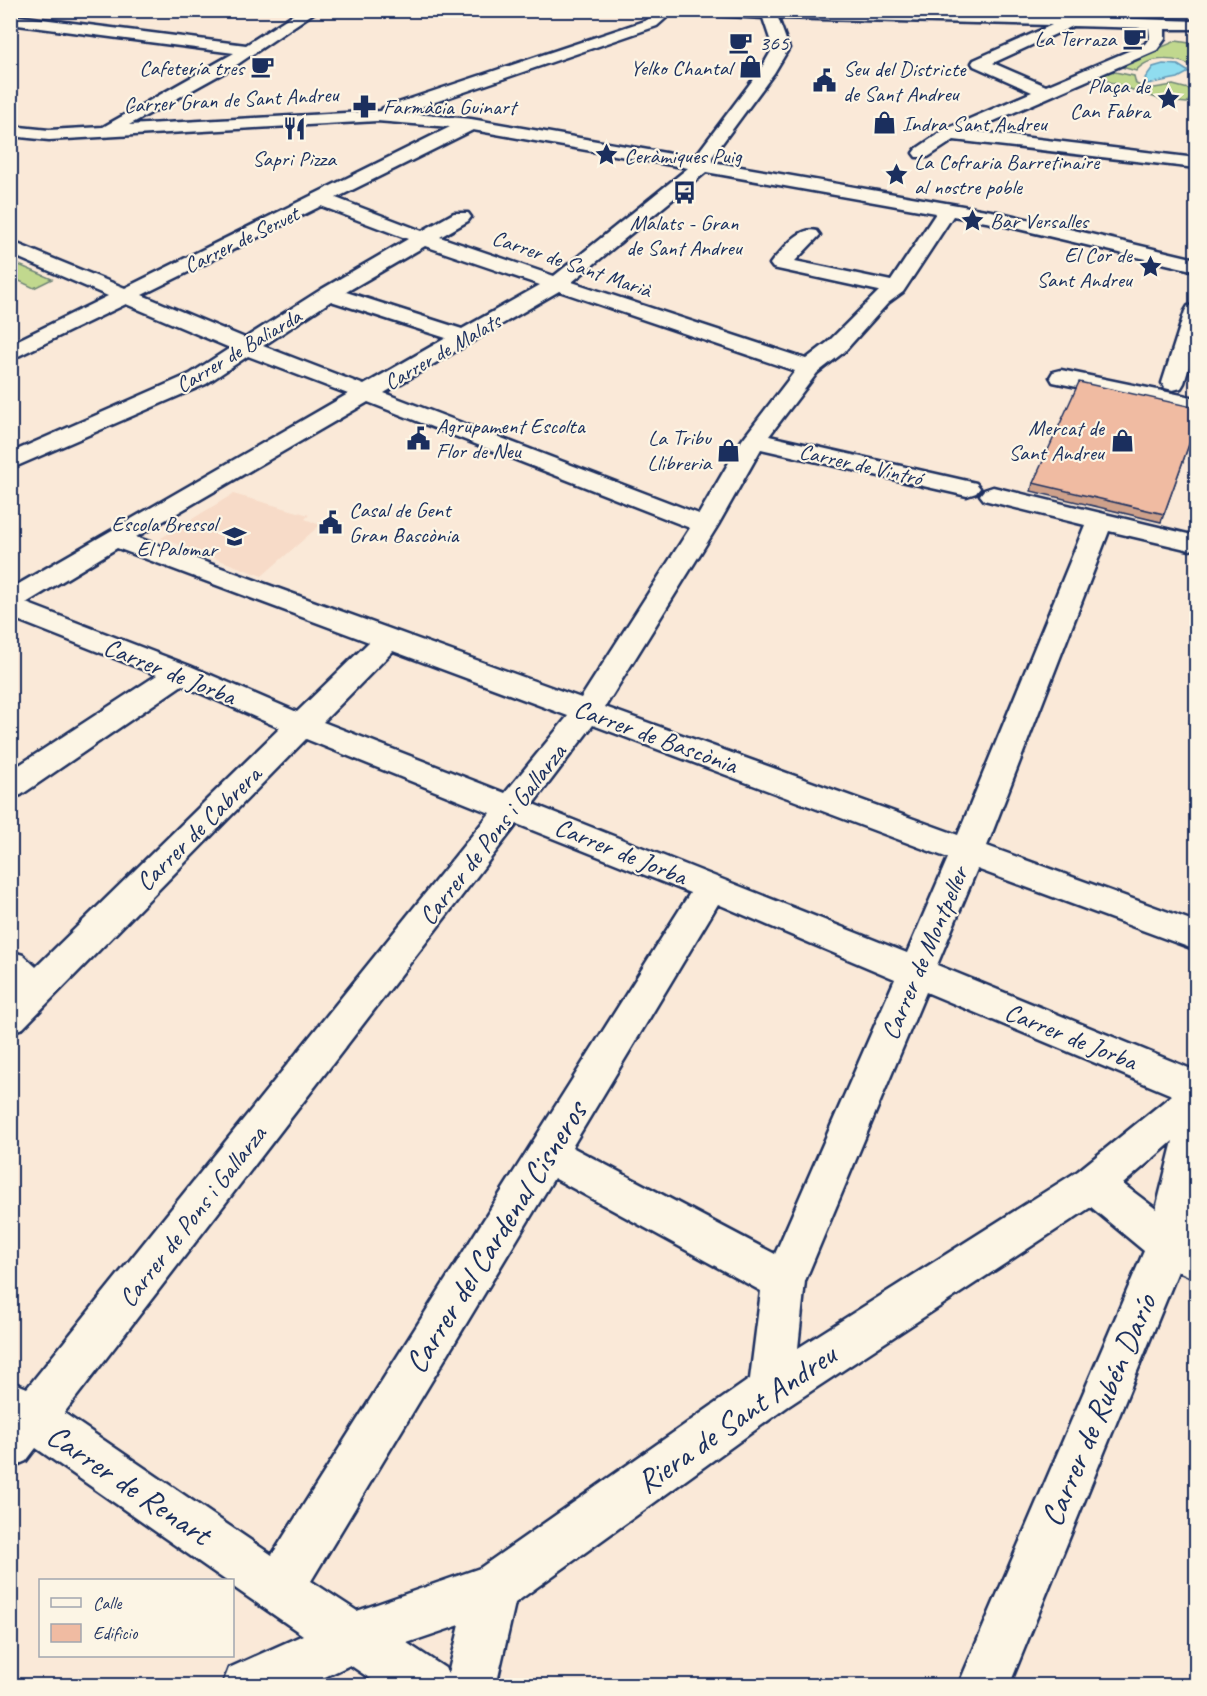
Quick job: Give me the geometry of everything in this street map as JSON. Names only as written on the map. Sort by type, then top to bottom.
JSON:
[{"type":"street","points":[[107,130],[249,50],[311,10]]},
{"type":"street","points":[[377,116],[652,23],[668,10]]},
{"type":"street","points":[[694,10],[769,15],[1083,17],[1156,24],[1197,25]]},
{"type":"street","name":"Carrer de Malats","points":[[10,601],[115,538],[558,284],[703,165],[703,157],[768,70],[781,48],[769,15]]},
{"type":"street","points":[[1045,92],[980,63],[1083,17]]},
{"type":"street","points":[[10,19],[249,50]]},
{"type":"street","points":[[922,153],[950,134],[1151,47],[1158,41],[1156,24]]},
{"type":"street","name":"Carrer Gran de Sant Andreu","points":[[10,131],[49,135],[377,116],[471,124],[997,218],[1197,265]]},
{"type":"street","name":"Carrer de Servet","points":[[10,353],[471,124]]},
{"type":"street","points":[[950,134],[1197,163]]},
{"type":"street","points":[[10,147],[49,135]]},
{"type":"street","name":"Carrer de Sant Marià","points":[[320,199],[425,239],[809,368]]},
{"type":"street","name":"Carrer de Pons i Gallarza","points":[[18,1422],[513,808],[588,711],[705,525],[754,440],[809,368],[836,347],[881,299],[896,288],[948,209]]},
{"type":"street","name":"Carrer de Baliarda","points":[[10,462],[198,379],[329,293],[461,217]]},
{"type":"street","points":[[810,235],[780,264],[896,288]]},
{"type":"street","points":[[11,248],[130,294],[246,347],[705,525]]},
{"type":"street","points":[[329,293],[466,338]]},
{"type":"street","points":[[1169,392],[1197,311]]},
{"type":"street","points":[[1061,376],[1169,392],[1197,405]]},
{"type":"street","name":"Carrer de Vintró","points":[[754,440],[967,488]]},
{"type":"street","points":[[993,495],[1190,542]]},
{"type":"street","name":"Carrer de Montpeller","points":[[771,1391],[784,1281],[968,851],[1100,521]]},
{"type":"street","name":"Carrer de Bascònia","points":[[115,538],[387,640],[588,711],[1197,936]]},
{"type":"street","name":"Carrer de Jorba","points":[[10,607],[180,673],[300,725],[711,887],[1197,1088]]},
{"type":"street","name":"Carrer de Cabrera","points":[[10,1017],[387,640]]},
{"type":"street","points":[[10,787],[180,673]]},
{"type":"street","name":"Carrer del Cardenal Cisneros","points":[[280,1587],[711,887]]},
{"type":"street","points":[[10,965],[37,990]]},
{"type":"street","name":"Riera de Sant Andreu","points":[[247,1686],[355,1637],[494,1588],[771,1391],[1092,1184],[1197,1099]]},
{"type":"street","name":"Carrer de Rubén Darío","points":[[983,1686],[1182,1252],[1197,1128]]},
{"type":"street","points":[[546,1153],[784,1281]]},
{"type":"street","points":[[1092,1184],[1182,1252]]},
{"type":"street","name":"Carrer de Renart","points":[[18,1422],[280,1587],[304,1606],[355,1637],[427,1686]]},
{"type":"street","points":[[470,1686],[494,1588]]},
{"type":"shaded area","name":"Escola Bressol El Palomar","points":[[233,494],[309,515],[305,519],[320,525],[262,576],[161,538]]},
{"type":"green space","points":[[1176,41],[1196,44],[1196,68],[1165,59],[1149,62],[1136,71],[1118,66]]},
{"type":"green space","points":[[1110,71],[1134,76],[1136,84],[1148,89],[1173,85],[1196,91],[1187,103],[1165,101],[1092,76]]},
{"type":"green space","points":[[12,262],[52,279],[34,288],[11,277]]},
{"type":"water","points":[[1163,64],[1178,65],[1189,72],[1178,78],[1148,84],[1145,78],[1153,67]]},
{"type":"building","name":"Mercat de Sant Andreu","points":[[1079,382],[1197,408],[1197,422],[1164,514],[1033,483]]},
{"type":"place","name":"La Terraza","points":[[1134,38]]},
{"type":"place","name":"365","points":[[741,42]]},
{"type":"place","name":"Cafetería tres","points":[[262,67]]},
{"type":"place","name":"Yelko Chantal","points":[[750,67]]},
{"type":"place","name":"Seu del Districte de Sant Andreu","points":[[825,81]]},
{"type":"place","name":"Plaça de Can Fabra","points":[[1168,98]]},
{"type":"place","name":"Farmàcia Guinart","points":[[365,106]]},
{"type":"place","name":"Indra Sant Andreu","points":[[884,123]]},
{"type":"place","name":"Sapri Pizza","points":[[294,129]]},
{"type":"place","name":"Ceràmiques Puig","points":[[606,155]]},
{"type":"place","name":"La Cofraria Barretinaire al nostre poble","points":[[896,174]]},
{"type":"place","name":"Malats - Gran de Sant Andreu","points":[[684,193]]},
{"type":"place","name":"Bar Versalles","points":[[972,220]]},
{"type":"place","name":"El Cor de Sant Andreu","points":[[1150,267]]},
{"type":"place","name":"Agrupament Escolta Flor de Neu","points":[[418,438]]},
{"type":"place","name":"Mercat de Sant Andreu","points":[[1122,440]]},
{"type":"place","name":"La Tribu Llibreria","points":[[729,450]]},
{"type":"place","name":"Casal de Gent Gran Bascònia","points":[[331,522]]},
{"type":"place","name":"Escola Bressol El Palomar","points":[[235,536]]}]
